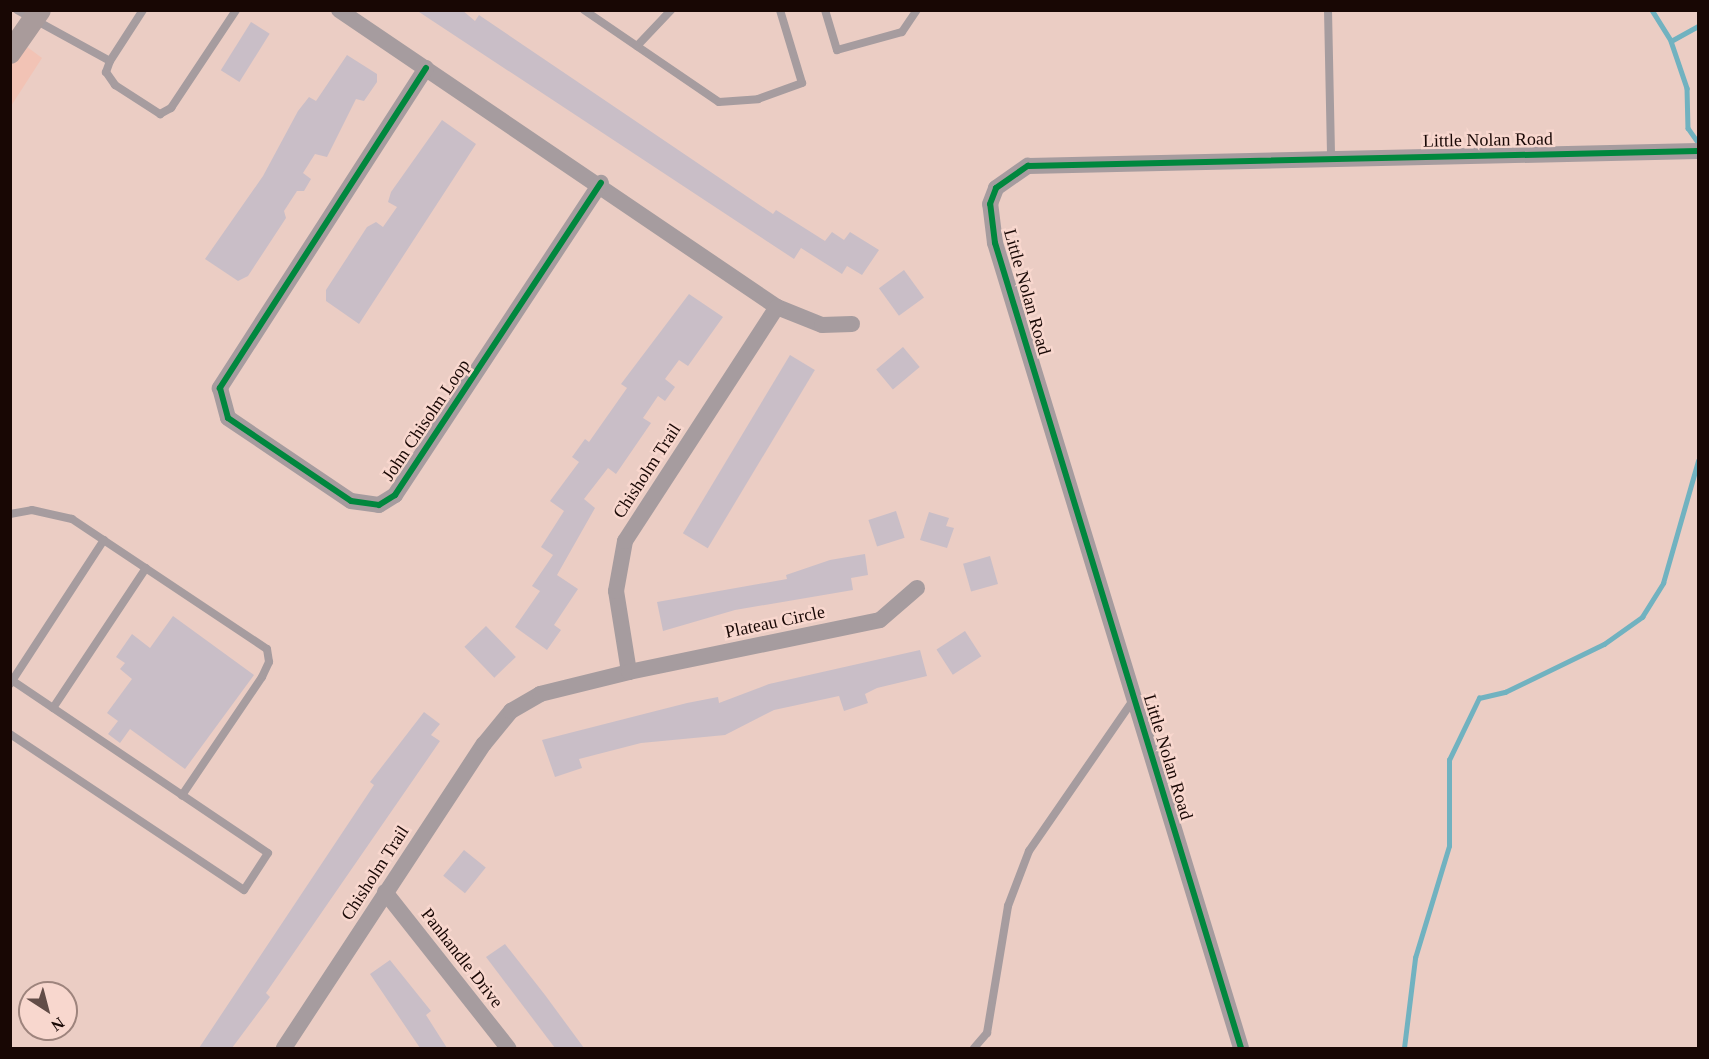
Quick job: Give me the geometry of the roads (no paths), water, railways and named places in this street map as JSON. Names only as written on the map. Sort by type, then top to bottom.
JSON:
[{"type":"main road","points":[[10,53],[30,14]]},
{"type":"street","points":[[339,10],[601,183],[777,307],[822,325],[852,324]]},
{"type":"street","name":"John Chisolm Loop","points":[[426,68],[220,388],[228,418],[323,483],[362,506],[379,505],[395,495],[601,183]]},
{"type":"street","name":"Little Nolan Road","points":[[1241,1048],[995,243],[990,204],[996,188],[1028,166],[1698,151]]},
{"type":"street","name":"Chisholm Trail","points":[[284,1048],[385,892],[511,711],[540,694],[629,672],[616,591],[625,541],[777,307]]},
{"type":"street","name":"Plateau Circle","points":[[629,672],[880,620],[900,608],[917,588]]},
{"type":"street","name":"Panhandle Drive","points":[[385,892],[508,1048]]},
{"type":"lane","points":[[143,10],[110,61],[106,72],[115,85],[160,114],[171,108],[236,10]]},
{"type":"lane","points":[[584,10],[720,102],[758,99],[802,83],[780,10]]},
{"type":"lane","points":[[637,46],[671,10]]},
{"type":"lane","points":[[825,10],[837,50],[902,32],[917,10]]},
{"type":"lane","points":[[1328,10],[1331,158]]},
{"type":"lane","points":[[30,14],[110,61]]},
{"type":"lane","points":[[10,514],[48,512],[72,519],[267,649],[262,677],[182,795]]},
{"type":"lane","points":[[10,734],[244,890],[268,852],[12,683],[104,540]]},
{"type":"lane","points":[[53,708],[146,568]]},
{"type":"lane","points":[[974,1048],[987,1033],[1008,906],[1029,851],[1135,699]]},
{"type":"waterway","points":[[1652,10],[1671,41],[1687,88],[1688,128],[1697,141]]},
{"type":"waterway","points":[[1671,41],[1698,26]]},
{"type":"waterway","points":[[1404,1048],[1415,958],[1449,846],[1449,760],[1479,698],[1505,692],[1604,644],[1642,617],[1663,583],[1698,461]]}]
